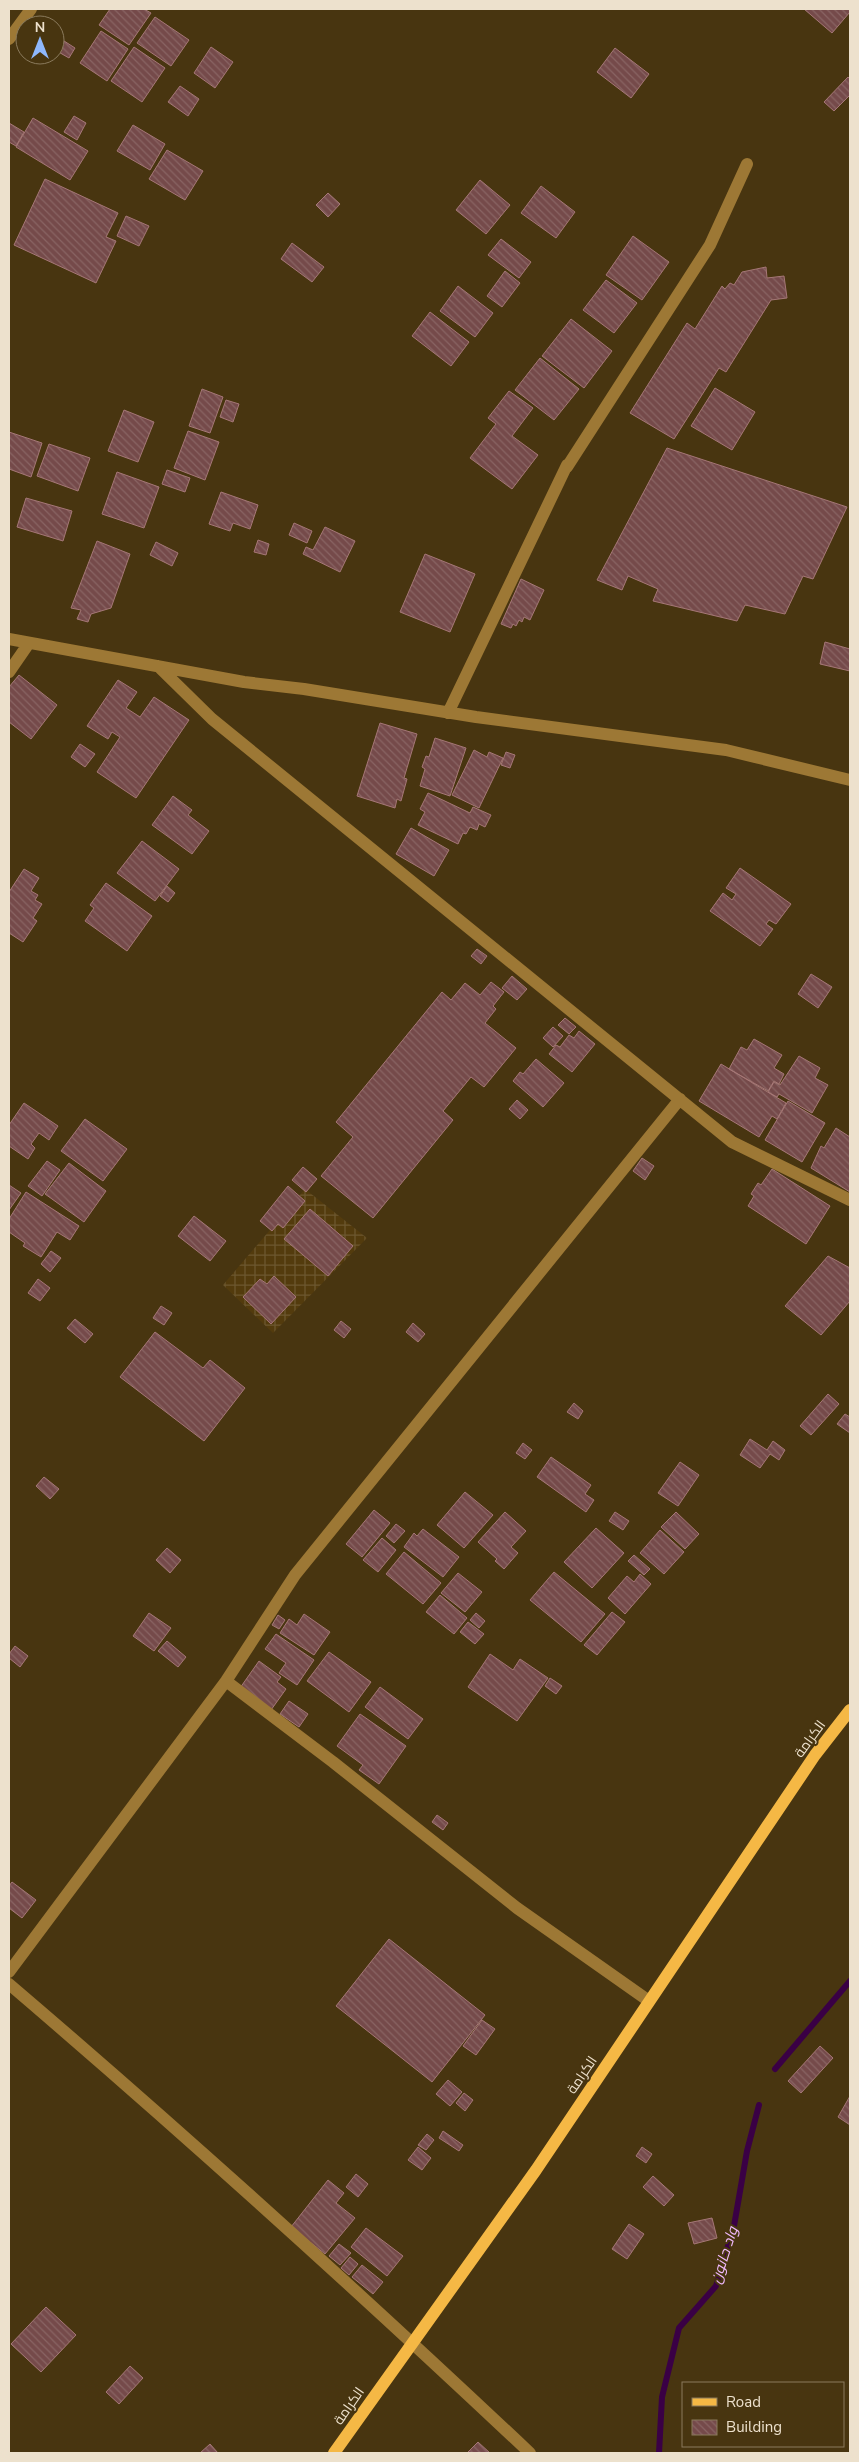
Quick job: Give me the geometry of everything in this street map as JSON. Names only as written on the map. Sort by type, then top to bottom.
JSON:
[{"type":"main road","name":"الكرامة","points":[[334,2453],[536,2170],[815,1755],[850,1710]]},
{"type":"street","points":[[9,39],[31,9]]},
{"type":"street","points":[[448,713],[568,466],[710,245],[747,164]]},
{"type":"street","points":[[9,639],[244,682],[448,713],[726,750],[850,780]]},
{"type":"street","points":[[9,672],[29,643]]},
{"type":"street","points":[[158,666],[212,720],[732,1142],[850,1200]]},
{"type":"street","points":[[9,1972],[226,1682],[295,1575],[680,1099]]},
{"type":"street","points":[[226,1682],[333,1762],[518,1908],[649,2001]]},
{"type":"street","points":[[9,1984],[124,2082],[412,2342],[530,2453]]},
{"type":"shaded area","points":[[305,1189],[367,1238],[273,1333],[223,1285]]},
{"type":"building","points":[[110,9],[144,9],[151,13],[129,45],[99,25]]},
{"type":"building","points":[[804,9],[850,9],[850,12],[832,33]]},
{"type":"building","points":[[155,17],[189,40],[171,66],[137,43]]},
{"type":"building","points":[[101,31],[128,49],[107,81],[80,63]]},
{"type":"building","points":[[65,42],[75,48],[69,58],[65,56]]},
{"type":"building","points":[[134,47],[165,68],[142,102],[111,81]]},
{"type":"building","points":[[211,47],[233,62],[215,88],[194,73]]},
{"type":"building","points":[[615,48],[649,74],[631,98],[597,72]]},
{"type":"building","points":[[848,77],[850,79],[850,95],[834,111],[824,102]]},
{"type":"building","points":[[180,86],[199,99],[188,116],[168,102]]},
{"type":"building","points":[[74,116],[86,123],[77,140],[64,132]]},
{"type":"building","points":[[33,118],[88,151],[70,180],[16,147]]},
{"type":"building","points":[[9,123],[24,132],[16,146],[9,142]]},
{"type":"building","points":[[133,125],[165,144],[150,170],[117,151]]},
{"type":"building","points":[[167,150],[203,171],[185,200],[149,179]]},
{"type":"building","points":[[45,179],[118,213],[106,237],[116,241],[96,283],[14,245]]},
{"type":"building","points":[[480,180],[510,205],[486,234],[456,210]]},
{"type":"building","points":[[541,186],[575,212],[556,238],[521,213]]},
{"type":"building","points":[[328,193],[340,204],[328,217],[316,205]]},
{"type":"building","points":[[126,216],[149,226],[139,246],[117,236]]},
{"type":"building","points":[[633,236],[669,262],[642,300],[606,275]]},
{"type":"building","points":[[501,239],[531,262],[519,278],[488,255]]},
{"type":"building","points":[[292,243],[324,267],[312,282],[281,259]]},
{"type":"building","points":[[766,267],[767,278],[784,276],[787,298],[771,300],[726,372],[719,368],[674,439],[630,413],[687,323],[695,329],[722,286],[725,289],[730,283],[734,285],[742,272]]},
{"type":"building","points":[[505,271],[520,283],[502,307],[487,296]]},
{"type":"building","points":[[606,280],[637,303],[614,333],[583,310]]},
{"type":"building","points":[[458,286],[493,313],[475,337],[440,311]]},
{"type":"building","points":[[430,312],[469,342],[451,366],[412,336]]},
{"type":"building","points":[[571,319],[612,351],[584,388],[542,356]]},
{"type":"building","points":[[540,358],[579,389],[554,420],[515,390]]},
{"type":"building","points":[[715,388],[755,412],[732,450],[691,426]]},
{"type":"building","points":[[202,389],[223,397],[210,433],[189,426]]},
{"type":"building","points":[[509,391],[533,408],[512,436],[538,455],[512,489],[470,458],[496,424],[488,418]]},
{"type":"building","points":[[226,400],[239,404],[233,422],[220,417]]},
{"type":"building","points":[[124,410],[154,422],[138,462],[108,451]]},
{"type":"building","points":[[188,431],[219,442],[205,480],[174,468]]},
{"type":"building","points":[[9,432],[42,443],[31,477],[9,469]]},
{"type":"building","points":[[49,444],[90,458],[78,491],[37,476]]},
{"type":"building","points":[[667,448],[847,507],[813,579],[803,576],[785,614],[745,605],[737,621],[653,601],[658,589],[628,576],[622,590],[597,580]]},
{"type":"building","points":[[167,470],[190,478],[185,492],[162,484]]},
{"type":"building","points":[[117,472],[159,487],[144,528],[102,514]]},
{"type":"building","points":[[221,492],[258,505],[250,529],[233,523],[230,531],[209,524]]},
{"type":"building","points":[[26,498],[72,511],[63,541],[17,527]]},
{"type":"building","points":[[294,523],[312,531],[307,543],[289,535]]},
{"type":"building","points":[[325,527],[355,541],[340,572],[303,554],[306,547],[313,550]]},
{"type":"building","points":[[258,540],[269,544],[266,555],[254,552]]},
{"type":"building","points":[[97,541],[130,554],[111,608],[91,614],[88,622],[77,619],[81,610],[71,608]]},
{"type":"building","points":[[156,542],[178,553],[172,566],[150,555]]},
{"type":"building","points":[[425,554],[475,574],[450,632],[400,612]]},
{"type":"building","points":[[521,579],[544,590],[530,620],[524,617],[522,622],[519,620],[516,626],[513,624],[511,628],[501,624]]},
{"type":"building","points":[[825,642],[850,649],[850,671],[820,664]]},
{"type":"building","points":[[19,675],[57,705],[31,739],[9,722],[9,687]]},
{"type":"building","points":[[118,680],[137,692],[126,708],[140,717],[154,697],[189,720],[136,798],[97,772],[120,737],[112,732],[108,739],[87,726]]},
{"type":"building","points":[[380,723],[417,734],[404,778],[407,779],[401,801],[397,799],[395,808],[357,796]]},
{"type":"building","points":[[435,738],[466,748],[450,796],[420,786],[425,769],[422,767],[426,756],[429,757]]},
{"type":"building","points":[[80,744],[95,754],[85,767],[71,757]]},
{"type":"building","points":[[474,750],[487,757],[489,752],[503,758],[479,808],[452,795]]},
{"type":"building","points":[[506,752],[515,755],[510,768],[501,765]]},
{"type":"building","points":[[428,793],[470,813],[473,807],[491,815],[485,827],[479,824],[477,830],[470,827],[466,834],[463,833],[458,844],[418,825],[425,812],[420,809]]},
{"type":"building","points":[[173,796],[192,810],[188,815],[209,831],[192,854],[152,825]]},
{"type":"building","points":[[411,828],[449,850],[434,876],[396,854]]},
{"type":"building","points":[[142,841],[179,869],[155,901],[117,873]]},
{"type":"building","points":[[740,868],[791,904],[776,924],[769,920],[766,924],[773,929],[760,946],[710,911],[723,893],[732,900],[736,894],[726,888]]},
{"type":"building","points":[[24,869],[39,878],[31,891],[38,895],[35,900],[42,904],[33,918],[37,921],[23,942],[9,933],[9,892]]},
{"type":"building","points":[[106,883],[152,916],[127,951],[85,921],[94,908],[90,905]]},
{"type":"building","points":[[167,886],[175,893],[168,902],[160,896]]},
{"type":"building","points":[[477,949],[487,956],[481,964],[471,956]]},
{"type":"building","points":[[811,974],[832,987],[818,1008],[798,994]]},
{"type":"building","points":[[512,976],[527,989],[517,1000],[502,988]]},
{"type":"building","points":[[491,982],[504,992],[493,1006],[496,1009],[485,1023],[516,1048],[484,1087],[471,1077],[443,1111],[453,1120],[373,1218],[321,1176],[353,1137],[336,1122],[442,992],[451,1000],[465,983],[480,995]]},
{"type":"building","points":[[565,1018],[576,1027],[569,1034],[558,1025]]},
{"type":"building","points":[[553,1027],[563,1036],[553,1047],[543,1038]]},
{"type":"building","points":[[579,1031],[595,1044],[572,1072],[549,1054],[556,1045],[560,1047],[569,1035],[574,1038]]},
{"type":"building","points":[[754,1039],[782,1055],[774,1068],[784,1074],[779,1084],[774,1081],[768,1091],[729,1069],[741,1047],[747,1050]]},
{"type":"building","points":[[799,1056],[820,1068],[815,1078],[828,1085],[812,1113],[779,1094],[777,1097],[768,1092],[774,1082],[780,1085]]},
{"type":"building","points":[[536,1059],[564,1083],[543,1107],[513,1081],[520,1072],[523,1074]]},
{"type":"building","points":[[721,1064],[786,1103],[777,1119],[772,1116],[759,1137],[699,1101]]},
{"type":"building","points":[[517,1100],[528,1110],[520,1119],[509,1109]]},
{"type":"building","points":[[788,1101],[825,1123],[802,1162],[765,1140]]},
{"type":"building","points":[[24,1103],[58,1126],[49,1140],[39,1133],[31,1144],[35,1148],[28,1159],[9,1146],[9,1125]]},
{"type":"building","points":[[85,1119],[127,1149],[103,1181],[61,1151]]},
{"type":"building","points":[[836,1128],[850,1137],[850,1192],[811,1168],[821,1146],[824,1148]]},
{"type":"building","points":[[642,1158],[654,1166],[645,1180],[633,1171]]},
{"type":"building","points":[[47,1161],[60,1170],[42,1196],[28,1186]]},
{"type":"building","points":[[69,1163],[106,1191],[84,1222],[45,1194]]},
{"type":"building","points":[[303,1167],[317,1179],[306,1192],[292,1180]]},
{"type":"building","points":[[772,1169],[830,1206],[806,1244],[748,1206],[754,1196],[751,1194],[758,1183],[761,1185]]},
{"type":"building","points":[[9,1185],[21,1193],[9,1210]]},
{"type":"building","points":[[288,1186],[305,1201],[283,1228],[278,1224],[272,1231],[260,1221]]},
{"type":"building","points":[[26,1192],[79,1226],[70,1240],[57,1232],[41,1257],[23,1246],[25,1243],[9,1232],[9,1219]]},
{"type":"building","points":[[310,1209],[353,1246],[328,1276],[284,1239]]},
{"type":"building","points":[[194,1216],[226,1241],[210,1261],[178,1236]]},
{"type":"building","points":[[51,1251],[61,1258],[50,1272],[41,1264]]},
{"type":"building","points":[[828,1256],[850,1268],[850,1301],[821,1335],[785,1306]]},
{"type":"building","points":[[274,1276],[296,1297],[271,1324],[243,1297],[260,1279],[267,1284]]},
{"type":"building","points":[[38,1279],[50,1288],[40,1301],[28,1293]]},
{"type":"building","points":[[161,1306],[172,1313],[164,1325],[153,1318]]},
{"type":"building","points":[[75,1319],[93,1334],[85,1343],[67,1328]]},
{"type":"building","points":[[341,1321],[351,1329],[344,1338],[334,1330]]},
{"type":"building","points":[[413,1323],[425,1334],[418,1342],[406,1332]]},
{"type":"building","points":[[155,1332],[203,1368],[210,1360],[245,1388],[204,1441],[120,1377]]},
{"type":"building","points":[[828,1394],[839,1404],[811,1435],[800,1426]]},
{"type":"building","points":[[574,1403],[583,1411],[578,1419],[567,1412]]},
{"type":"building","points":[[845,1414],[850,1417],[850,1433],[837,1424]]},
{"type":"building","points":[[750,1439],[767,1450],[773,1441],[785,1450],[779,1460],[770,1454],[760,1468],[740,1455]]},
{"type":"building","points":[[523,1443],[532,1450],[525,1459],[516,1453]]},
{"type":"building","points":[[551,1457],[591,1485],[585,1494],[594,1500],[586,1512],[537,1477]]},
{"type":"building","points":[[680,1462],[699,1475],[678,1506],[658,1493]]},
{"type":"building","points":[[44,1477],[59,1489],[50,1499],[36,1486]]},
{"type":"building","points":[[465,1492],[493,1515],[464,1548],[437,1525]]},
{"type":"building","points":[[374,1510],[390,1523],[362,1557],[346,1544]]},
{"type":"building","points":[[505,1512],[526,1531],[511,1547],[518,1553],[504,1569],[495,1561],[497,1559],[478,1542]]},
{"type":"building","points":[[615,1512],[629,1521],[623,1530],[609,1521]]},
{"type":"building","points":[[676,1512],[699,1534],[685,1549],[661,1527]]},
{"type":"building","points":[[396,1524],[405,1531],[394,1543],[386,1536]]},
{"type":"building","points":[[596,1528],[624,1553],[592,1588],[564,1562]]},
{"type":"building","points":[[423,1529],[459,1557],[443,1577],[404,1547],[414,1533],[417,1536]]},
{"type":"building","points":[[660,1530],[684,1552],[664,1574],[640,1553]]},
{"type":"building","points":[[382,1538],[396,1550],[378,1572],[363,1560]]},
{"type":"building","points":[[167,1548],[181,1560],[170,1573],[156,1560]]},
{"type":"building","points":[[404,1552],[441,1583],[423,1604],[386,1574]]},
{"type":"building","points":[[634,1555],[650,1569],[644,1575],[628,1561]]},
{"type":"building","points":[[554,1572],[605,1614],[581,1642],[530,1600]]},
{"type":"building","points":[[458,1573],[482,1592],[465,1612],[441,1593]]},
{"type":"building","points":[[640,1574],[651,1584],[625,1614],[608,1598],[627,1576],[634,1582]]},
{"type":"building","points":[[440,1595],[467,1618],[454,1634],[426,1612]]},
{"type":"building","points":[[612,1612],[625,1622],[597,1655],[584,1645]]},
{"type":"building","points":[[149,1613],[171,1628],[154,1651],[133,1636]]},
{"type":"building","points":[[476,1613],[485,1621],[479,1628],[470,1620]]},
{"type":"building","points":[[304,1614],[330,1632],[314,1655],[280,1633],[289,1619],[297,1625]]},
{"type":"building","points":[[278,1615],[285,1620],[279,1629],[272,1625]]},
{"type":"building","points":[[468,1622],[484,1634],[475,1644],[460,1632]]},
{"type":"building","points":[[276,1634],[314,1660],[297,1685],[279,1673],[286,1663],[265,1649]]},
{"type":"building","points":[[167,1641],[186,1657],[178,1667],[158,1651]]},
{"type":"building","points":[[15,1646],[28,1656],[20,1667],[9,1658],[9,1654]]},
{"type":"building","points":[[329,1652],[371,1682],[349,1712],[307,1681]]},
{"type":"building","points":[[490,1654],[513,1670],[520,1659],[548,1678],[517,1721],[468,1687]]},
{"type":"building","points":[[259,1661],[281,1677],[277,1682],[286,1689],[271,1710],[240,1688]]},
{"type":"building","points":[[550,1678],[562,1686],[556,1694],[545,1686]]},
{"type":"building","points":[[380,1687],[423,1719],[408,1739],[365,1707]]},
{"type":"building","points":[[289,1701],[308,1714],[299,1727],[280,1714]]},
{"type":"building","points":[[360,1714],[406,1746],[379,1784],[359,1770],[363,1765],[337,1746]]},
{"type":"building","points":[[437,1815],[448,1823],[443,1830],[432,1822]]},
{"type":"building","points":[[12,1882],[36,1900],[22,1918],[9,1908],[9,1886]]},
{"type":"building","points":[[389,1939],[485,2015],[432,2082],[336,2006]]},
{"type":"building","points":[[482,2020],[495,2029],[476,2055],[463,2046]]},
{"type":"building","points":[[820,2046],[833,2058],[801,2093],[788,2081]]},
{"type":"building","points":[[448,2080],[462,2092],[450,2106],[436,2094]]},
{"type":"building","points":[[464,2093],[473,2100],[465,2111],[456,2103]]},
{"type":"building","points":[[850,2096],[850,2125],[838,2117]]},
{"type":"building","points":[[443,2131],[463,2145],[459,2151],[439,2138]]},
{"type":"building","points":[[427,2134],[434,2140],[426,2150],[418,2145]]},
{"type":"building","points":[[418,2147],[431,2158],[422,2170],[408,2160]]},
{"type":"building","points":[[642,2147],[652,2154],[646,2163],[636,2156]]},
{"type":"building","points":[[356,2174],[368,2184],[358,2197],[346,2187]]},
{"type":"building","points":[[653,2176],[674,2195],[664,2206],[643,2187]]},
{"type":"building","points":[[328,2180],[344,2193],[336,2203],[355,2218],[325,2254],[291,2227]]},
{"type":"building","points":[[712,2218],[717,2238],[694,2244],[688,2223]]},
{"type":"building","points":[[629,2224],[644,2234],[627,2259],[612,2249]]},
{"type":"building","points":[[366,2228],[403,2256],[387,2276],[351,2247]]},
{"type":"building","points":[[339,2244],[351,2253],[340,2265],[329,2256]]},
{"type":"building","points":[[350,2257],[358,2264],[349,2275],[341,2268]]},
{"type":"building","points":[[362,2265],[383,2282],[373,2294],[352,2277]]},
{"type":"building","points":[[46,2307],[76,2335],[41,2372],[11,2344]]},
{"type":"building","points":[[130,2366],[143,2378],[119,2404],[106,2392]]},
{"type":"building","points":[[478,2442],[490,2453],[467,2453]]},
{"type":"building","points":[[210,2444],[218,2453],[200,2453]]},
{"type":"waterway","name":"واد حانون","points":[[775,2069],[850,1981]]},
{"type":"waterway","name":"واد حانون","points":[[659,2453],[662,2397],[679,2328],[716,2286],[734,2226],[747,2151],[759,2105]]}]
